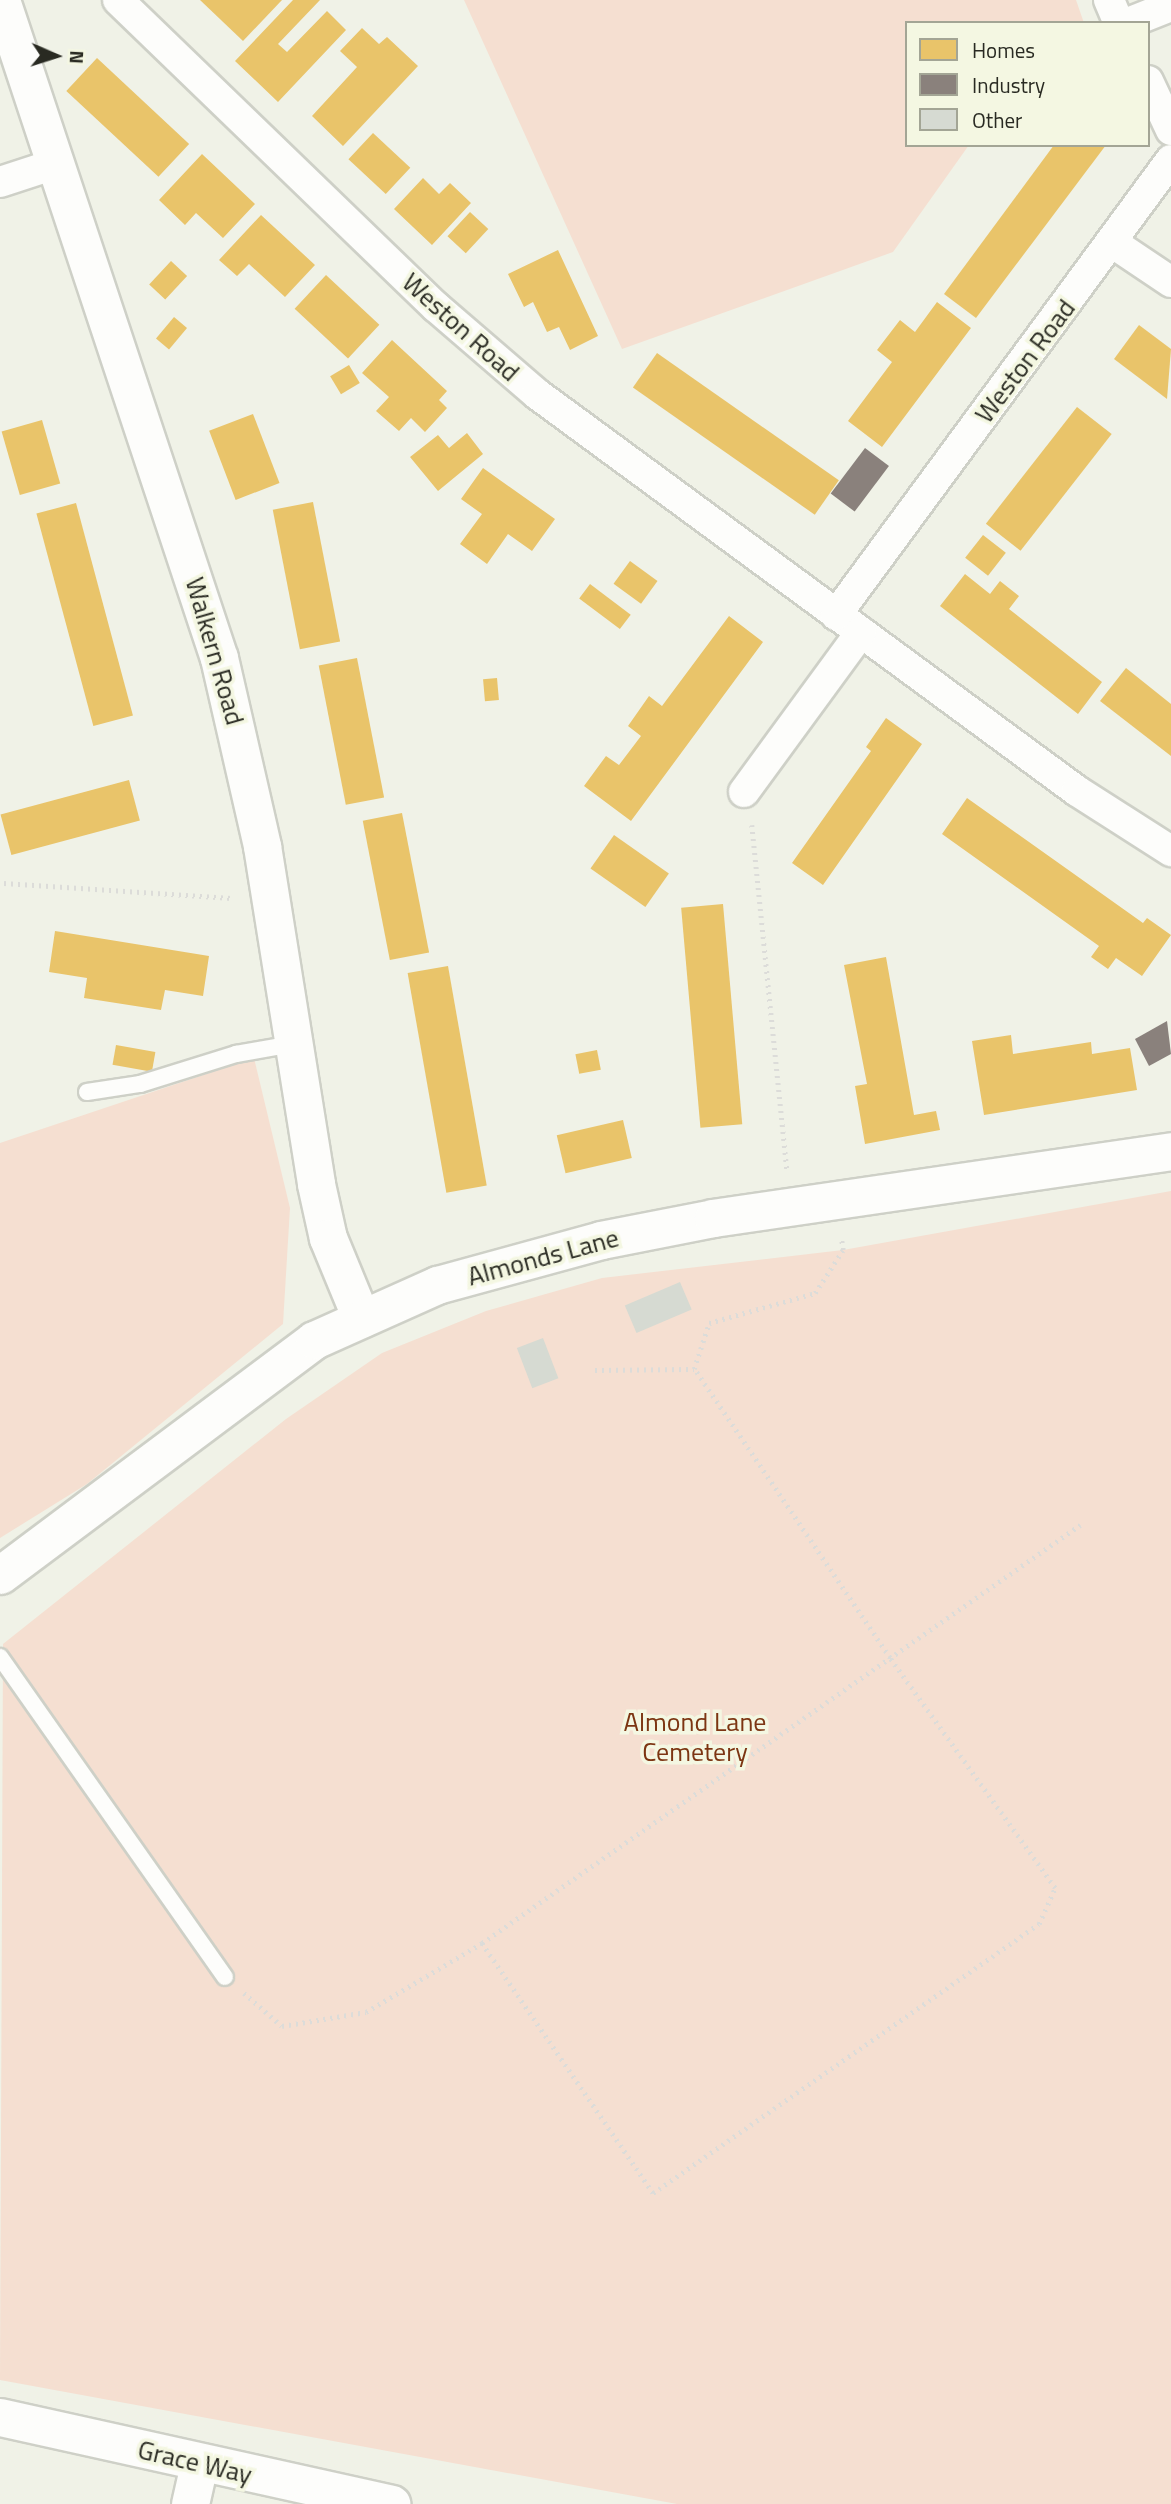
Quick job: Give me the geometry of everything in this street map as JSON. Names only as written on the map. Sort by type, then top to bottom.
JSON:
[{"type":"street","name":"Walkern Road","points":[[1,0],[219,658],[262,846],[292,1044],[328,1238],[362,1318]]},
{"type":"street","name":"Weston Road","points":[[118,0],[436,307],[537,394],[1133,831],[1171,851]]},
{"type":"street","points":[[1109,0],[1118,21]]},
{"type":"street","points":[[1133,21],[1171,6]]},
{"type":"street","points":[[1150,85],[1171,130]]},
{"type":"street","points":[[0,182],[55,164]]},
{"type":"street","name":"Weston Road","points":[[836,615],[1170,168]]},
{"type":"street","points":[[1113,243],[1171,282]]},
{"type":"street","points":[[744,792],[861,632]]},
{"type":"street","name":"Almonds Lane","points":[[0,1576],[314,1340],[437,1285],[601,1240],[833,1200],[1171,1151]]},
{"type":"street","name":"Grace Way","points":[[0,2417],[199,2464],[391,2504]]},
{"type":"street","points":[[190,2504],[199,2464]]},
{"type":"lane","points":[[88,1091],[140,1084],[236,1054],[292,1044]]},
{"type":"lane","points":[[0,1657],[225,1977]]},
{"type":"path","points":[[744,792],[755,838],[790,1207]]},
{"type":"path","points":[[4,883],[231,895],[233,903]]},
{"type":"path","points":[[694,1370],[709,1323],[815,1293],[843,1250],[833,1200]]},
{"type":"path","points":[[595,1370],[694,1370]]},
{"type":"path","points":[[482,1943],[653,2193],[1039,1924],[1055,1888],[890,1658],[694,1370]]},
{"type":"path","points":[[225,1977],[282,2026],[366,2012],[482,1943],[1080,1525]]},
{"type":"green space","points":[[464,0],[1076,0],[1083,21],[905,21],[905,147],[968,147],[893,252],[622,349]]},
{"type":"green space","points":[[254,1058],[290,1208],[283,1324],[87,1484],[0,1538],[0,1143]]},
{"type":"green space","name":"Almond Lane Cemetery","points":[[1171,1191],[1171,2504],[677,2504],[0,2380],[3,1644],[286,1419],[382,1353],[486,1311],[602,1278],[843,1250]]},
{"type":"building: Homes","points":[[200,0],[282,0],[243,41]]},
{"type":"building: Homes","points":[[293,0],[320,0],[278,44],[287,52],[327,11],[346,30],[278,102],[235,61]]},
{"type":"building: Homes","points":[[362,28],[379,44],[387,37],[418,66],[343,146],[312,116],[357,67],[340,51]]},
{"type":"building: Homes","points":[[97,58],[189,144],[158,177],[66,91]]},
{"type":"building: Homes","points":[[373,133],[410,168],[386,194],[348,159]]},
{"type":"building: Homes","points":[[1053,147],[1104,147],[976,318],[944,294]]},
{"type":"building: Homes","points":[[202,154],[255,204],[223,238],[196,213],[185,225],[159,200]]},
{"type":"building: Homes","points":[[423,178],[439,194],[450,183],[471,203],[432,245],[394,209]]},
{"type":"building: Homes","points":[[470,212],[488,229],[466,253],[447,236]]},
{"type":"building: Homes","points":[[261,215],[315,265],[285,297],[249,264],[237,276],[219,260]]},
{"type":"building: Homes","points":[[558,250],[598,336],[570,350],[559,327],[547,332],[533,302],[524,307],[508,274]]},
{"type":"building: Homes","points":[[171,261],[187,276],[165,299],[149,284]]},
{"type":"building: Homes","points":[[326,275],[379,325],[348,358],[295,309]]},
{"type":"building: Homes","points":[[937,302],[971,328],[882,447],[848,421],[892,362],[877,350],[900,320],[915,332]]},
{"type":"building: Homes","points":[[174,317],[187,328],[169,349],[156,338]]},
{"type":"building: Homes","points":[[1139,325],[1171,349],[1167,399],[1114,359]]},
{"type":"building: Homes","points":[[392,340],[447,391],[439,400],[447,408],[425,432],[411,418],[399,431],[376,411],[389,397],[362,373]]},
{"type":"building: Homes","points":[[657,353],[839,480],[815,515],[633,387]]},
{"type":"building: Homes","points":[[349,365],[360,383],[341,394],[330,376]]},
{"type":"building: Homes","points":[[1077,407],[1112,434],[1021,551],[986,524]]},
{"type":"building: Homes","points":[[253,414],[280,483],[236,500],[209,431]]},
{"type":"building: Homes","points":[[42,420],[60,483],[20,495],[2,432]]},
{"type":"building: Homes","points":[[467,433],[483,454],[438,491],[410,457],[438,435],[449,448]]},
{"type":"building: Homes","points":[[483,468],[555,519],[532,551],[508,534],[487,564],[460,544],[482,514],[461,499]]},
{"type":"building: Homes","points":[[313,502],[340,641],[300,649],[273,510]]},
{"type":"building: Homes","points":[[76,503],[133,716],[93,726],[36,514]]},
{"type":"building: Homes","points":[[983,535],[1006,553],[988,576],[965,558]]},
{"type":"building: Homes","points":[[630,561],[658,581],[641,604],[614,584]]},
{"type":"building: Homes","points":[[965,574],[990,594],[1000,581],[1019,596],[1009,609],[1102,682],[1078,714],[940,606]]},
{"type":"building: Homes","points":[[590,584],[631,615],[620,629],[579,598]]},
{"type":"building: Homes","points":[[729,616],[763,642],[631,821],[584,786],[606,756],[619,765],[641,736],[628,726],[649,696],[662,706]]},
{"type":"building: Homes","points":[[357,658],[384,797],[346,805],[319,665]]},
{"type":"building: Homes","points":[[1126,668],[1171,704],[1171,756],[1100,701]]},
{"type":"building: Homes","points":[[497,678],[499,700],[485,701],[483,679]]},
{"type":"building: Homes","points":[[886,718],[922,744],[823,885],[792,863],[871,751],[866,747]]},
{"type":"building: Homes","points":[[129,780],[140,821],[11,855],[1,814]]},
{"type":"building: Homes","points":[[967,798],[1143,923],[1147,918],[1171,935],[1142,976],[1116,958],[1108,969],[1091,957],[1099,946],[942,834]]},
{"type":"building: Homes","points":[[402,813],[429,952],[390,960],[363,821]]},
{"type":"building: Homes","points":[[614,835],[669,873],[645,907],[590,869]]},
{"type":"building: Homes","points":[[723,904],[742,1124],[700,1128],[681,908]]},
{"type":"building: Homes","points":[[55,931],[209,956],[203,996],[165,990],[161,1010],[84,998],[87,978],[49,972]]},
{"type":"building: Homes","points":[[886,957],[914,1115],[936,1111],[940,1130],[865,1144],[855,1086],[867,1084],[844,965]]},
{"type":"building: Homes","points":[[448,966],[487,1186],[446,1193],[408,973]]},
{"type":"building: Homes","points":[[1011,1035],[1013,1054],[1091,1042],[1092,1054],[1130,1048],[1137,1090],[984,1115],[972,1041]]},
{"type":"building: Homes","points":[[116,1045],[155,1052],[152,1072],[113,1065]]},
{"type":"building: Homes","points":[[597,1050],[601,1070],[579,1074],[575,1054]]},
{"type":"building: Homes","points":[[623,1120],[632,1158],[566,1173],[557,1135]]},
{"type":"building: Industry","points":[[865,448],[889,466],[855,512],[831,494]]},
{"type":"building: Industry","points":[[1167,1021],[1171,1054],[1149,1066],[1135,1039]]},
{"type":"building: Other","points":[[680,1282],[692,1310],[636,1333],[625,1305]]},
{"type":"building: Other","points":[[543,1338],[558,1378],[532,1388],[517,1348]]}]
